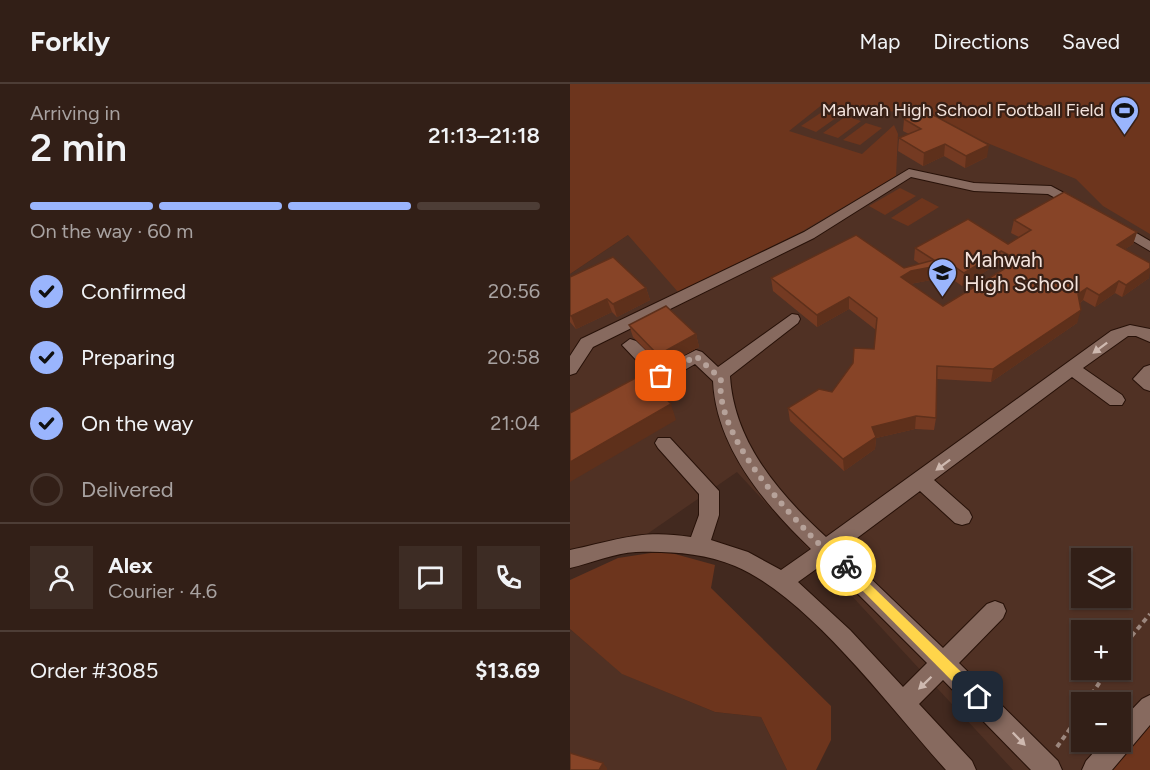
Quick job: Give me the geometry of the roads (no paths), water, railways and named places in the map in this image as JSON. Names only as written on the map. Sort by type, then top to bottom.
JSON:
[{"type":"street","points":[[570,369],[587,343],[809,235],[909,173],[974,187],[1051,190],[1137,237],[1150,247]]},
{"type":"street","points":[[792,319],[729,366],[721,379],[723,402],[739,445],[763,482],[826,552],[843,563],[1047,767]]},
{"type":"street","points":[[783,581],[826,552],[1127,329],[1137,329],[1150,336]]},
{"type":"street","points":[[630,345],[661,376],[696,356],[721,379]]},
{"type":"street","points":[[1072,369],[1116,400]]},
{"type":"street","points":[[664,443],[709,491],[709,515],[698,547]]},
{"type":"street","points":[[922,481],[962,517]]},
{"type":"street","points":[[570,559],[634,543],[698,547],[746,560],[783,581],[815,608],[963,770]]},
{"type":"street","points":[[903,704],[995,611]]},
{"type":"street","points":[[1095,770],[1150,707]]},
{"type":"place","name":"Mahwah High School Football Field","points":[[1125,136]]},
{"type":"place","name":"Mahwah High School","points":[[943,298]]}]
